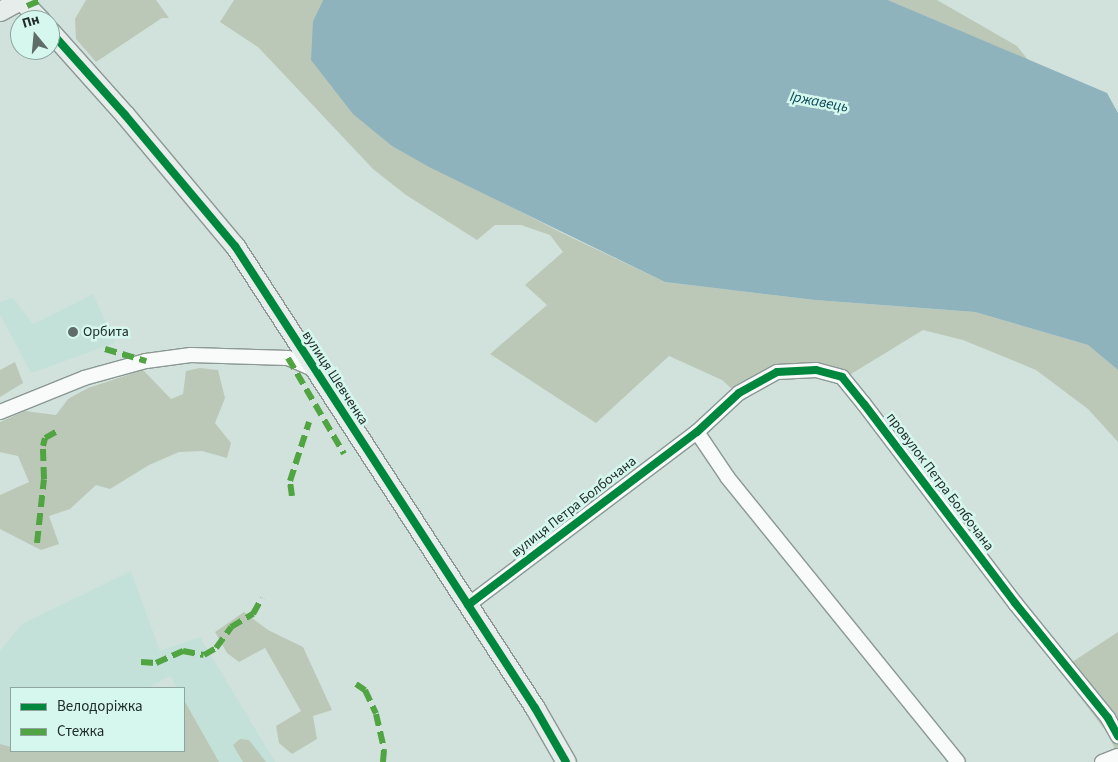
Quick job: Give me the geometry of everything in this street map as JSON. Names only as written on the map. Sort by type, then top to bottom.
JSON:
[{"type":"street","points":[[0,11],[21,0],[30,10]]},
{"type":"street","name":"вулиця Шевченка","points":[[60,42],[125,115],[234,246],[468,605],[566,762]]},
{"type":"street","points":[[0,412],[84,378],[146,361],[191,355],[288,358],[315,370]]},
{"type":"street","name":"провулок Петра Болбочана","points":[[697,432],[739,393],[777,372],[816,370],[842,376],[926,482],[1015,603],[1108,718],[1118,736]]},
{"type":"street","points":[[697,432],[728,478],[958,762]]},
{"type":"street","name":"вулиця Петра Болбочана","points":[[468,605],[663,454],[697,432]]},
{"type":"street","points":[[1102,762],[1118,756]]},
{"type":"shaded area","points":[[86,0],[156,0],[169,18],[162,18],[96,62],[76,39],[75,19]]},
{"type":"shaded area","points":[[234,0],[323,0],[313,21],[392,146],[562,233],[665,282],[815,300],[975,312],[1088,345],[1118,370],[1118,442],[1088,409],[1036,370],[963,340],[923,330],[838,382],[816,375],[778,377],[744,400],[722,380],[669,356],[596,423],[490,354],[547,305],[525,285],[563,252],[550,235],[521,225],[495,225],[477,240],[406,195],[373,169],[258,47],[220,22]]},
{"type":"shaded area","points":[[888,0],[937,0],[1017,46],[1028,60]]},
{"type":"shaded area","points":[[93,294],[115,343],[31,373],[0,314],[0,302],[13,298],[33,324]]},
{"type":"shaded area","points":[[15,362],[23,383],[0,397],[0,370]]},
{"type":"shaded area","points":[[200,368],[218,370],[225,398],[215,423],[231,443],[227,458],[202,451],[179,452],[149,465],[110,489],[96,485],[70,509],[49,516],[59,544],[41,550],[0,529],[0,495],[29,482],[18,456],[0,452],[0,422],[25,411],[56,415],[68,399],[88,388],[143,370],[171,399],[183,394],[186,371]]},
{"type":"shaded area","points":[[131,571],[160,651],[200,637],[275,762],[219,762],[185,702],[185,687],[176,687],[170,676],[150,687],[10,687],[10,752],[0,762],[0,651],[22,624]]},
{"type":"shaded area","points":[[244,612],[268,630],[303,647],[332,710],[313,716],[317,739],[292,754],[279,743],[276,726],[301,711],[265,648],[239,662],[227,653],[215,632]]},
{"type":"shaded area","points":[[1118,632],[1118,757],[1110,737],[1060,670]]},
{"type":"shaded area","points":[[185,702],[219,762],[0,762],[0,744],[10,747],[10,752],[185,752]]},
{"type":"shaded area","points":[[240,739],[249,740],[266,762],[243,762],[233,745]]},
{"type":"water","name":"Іржавець","points":[[323,0],[888,0],[1107,93],[1118,113],[1118,370],[1088,345],[975,312],[815,300],[665,282],[429,167],[392,146],[353,114],[311,60],[313,21]]},
{"type":"marked path","points":[[27,6],[41,0]]},
{"type":"marked path","points":[[105,349],[146,361]]},
{"type":"marked path","points":[[288,358],[344,454]]},
{"type":"marked path","points":[[292,496],[290,481],[309,422]]},
{"type":"marked path","points":[[37,543],[44,479],[43,446],[45,438],[56,432]]},
{"type":"marked path","points":[[141,662],[156,663],[183,651],[204,655],[216,648],[231,627],[253,614],[262,598]]},
{"type":"marked path","points":[[356,684],[365,690],[376,714],[384,750],[383,762]]},
{"type":"cycle path","points":[[60,42],[125,115],[235,246],[535,708],[566,762]]},
{"type":"cycle path","points":[[468,605],[697,432],[739,393],[777,372],[816,370],[842,377],[1015,603],[1108,718],[1118,736]]},
{"type":"place","name":"Орбита","points":[[73,332]]}]
